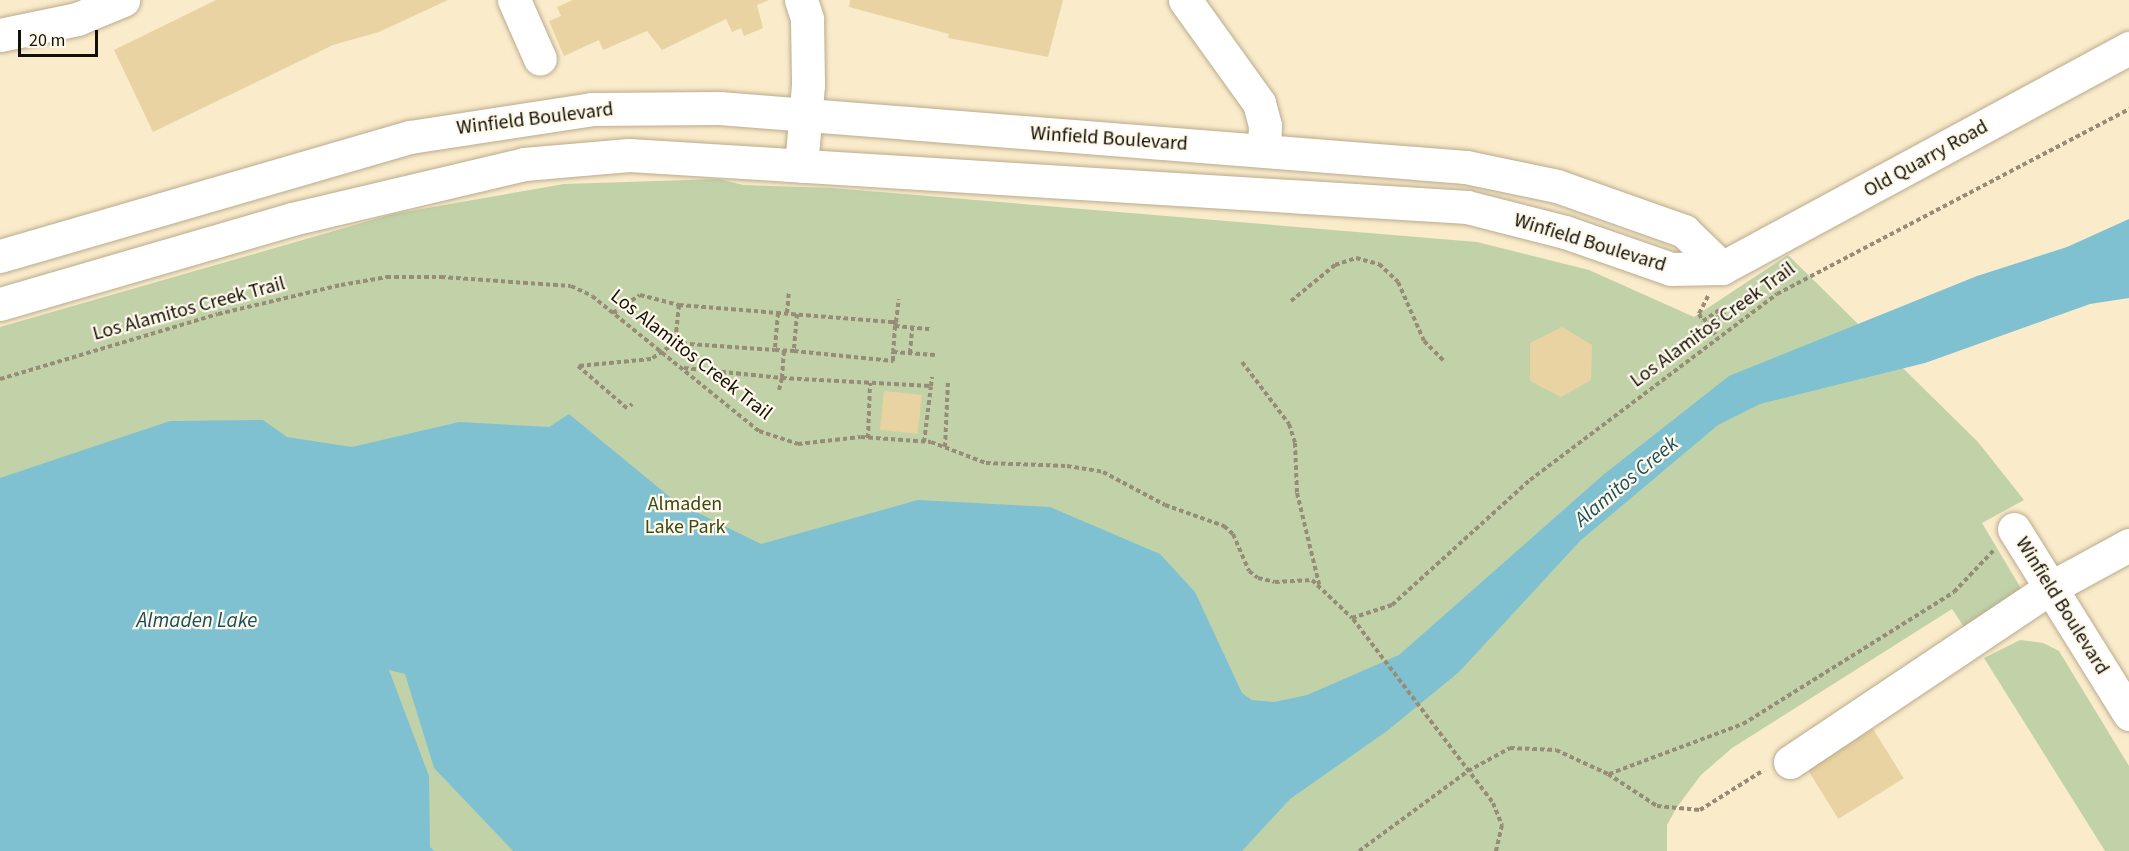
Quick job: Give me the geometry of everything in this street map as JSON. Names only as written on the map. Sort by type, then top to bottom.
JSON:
[{"type":"street","points":[[0,35],[77,19],[123,0]]},
{"type":"street","points":[[514,0],[540,59]]},
{"type":"street","points":[[801,0],[807,19],[806,115],[801,166]]},
{"type":"street","points":[[1185,0],[1259,103],[1265,125],[1264,151]]},
{"type":"street","name":"Old Quarry Road","points":[[1722,268],[2129,48]]},
{"type":"street","name":"Winfield Boulevard","points":[[0,256],[410,137],[493,121],[592,109],[719,108],[1466,167],[1557,186],[1684,231],[1722,268]]},
{"type":"street","name":"Winfield Boulevard","points":[[0,304],[292,219],[524,164],[629,155],[1467,207],[1564,232],[1671,268],[1722,268]]},
{"type":"street","name":"Winfield Boulevard","points":[[2014,529],[2129,714]]},
{"type":"street","points":[[1790,762],[2050,588],[2129,545]]},
{"type":"path","name":"Los Alamitos Creek Trail","points":[[1352,618],[1392,606],[1530,480],[1717,337],[1818,269],[2129,109]]},
{"type":"path","points":[[1291,302],[1335,265],[1356,258],[1379,264],[1398,282],[1424,341],[1444,362]]},
{"type":"path","points":[[1717,337],[1708,325],[1725,312],[1722,308],[1703,321],[1699,314],[1722,268]]},
{"type":"path","name":"Los Alamitos Creek Trail","points":[[0,379],[218,314],[387,277],[441,277],[572,286],[613,313],[661,350],[739,418],[780,440],[798,444],[868,438],[924,442],[945,447],[986,463],[1067,465],[1103,472],[1165,505],[1224,526],[1233,534],[1249,571],[1258,578],[1275,582],[1300,579],[1319,584]]},
{"type":"path","points":[[787,313],[789,291]]},
{"type":"path","points":[[613,313],[640,296],[679,305],[787,313],[895,324],[912,328],[931,328]]},
{"type":"path","points":[[630,407],[578,366],[651,358],[675,343],[794,351],[893,361],[899,299]]},
{"type":"path","points":[[675,343],[679,305]]},
{"type":"path","points":[[775,350],[778,313]]},
{"type":"path","points":[[794,351],[797,314]]},
{"type":"path","points":[[909,353],[912,328]]},
{"type":"path","points":[[779,390],[784,351]]},
{"type":"path","points":[[893,352],[935,355]]},
{"type":"path","points":[[1242,362],[1289,424],[1295,443],[1297,493],[1319,584],[1364,633],[1493,803],[1502,825],[1496,851]]},
{"type":"path","points":[[682,368],[782,378],[931,386]]},
{"type":"path","points":[[924,442],[932,378]]},
{"type":"path","points":[[945,447],[948,380]]},
{"type":"path","points":[[868,438],[870,383]]},
{"type":"path","points":[[1608,774],[1743,724],[1954,592],[2014,529]]},
{"type":"path","points":[[1359,851],[1468,771],[1510,748],[1556,750],[1608,774],[1657,806],[1700,810],[1761,771],[1790,762]]},
{"type":"green space","name":"Almaden Lake Park","points":[[719,179],[743,185],[832,188],[1477,242],[1589,270],[1694,317],[1788,255],[1978,442],[2024,500],[1982,523],[2022,590],[1964,627],[1952,609],[1732,748],[1701,775],[1677,807],[1667,825],[1667,851],[0,851],[0,327],[393,214],[564,184]]},
{"type":"green space","points":[[2020,640],[2043,643],[2059,651],[2129,766],[2129,851],[2105,851],[1984,658]]},
{"type":"water","name":"Almaden Lake","points":[[2129,219],[2129,298],[2090,304],[1925,363],[1760,404],[1718,425],[1580,541],[1459,672],[1387,731],[1290,799],[1242,851],[513,851],[434,768],[405,674],[389,670],[429,776],[430,847],[434,851],[0,851],[0,478],[170,421],[263,420],[287,437],[352,447],[459,422],[549,427],[569,414],[676,502],[761,544],[918,500],[1050,507],[1160,554],[1195,592],[1242,693],[1252,700],[1274,702],[1307,695],[1399,655],[1603,475],[1729,376],[1977,276],[2067,247]]},
{"type":"building","points":[[216,0],[448,0],[379,32],[333,45],[153,132],[114,50]]},
{"type":"building","points":[[573,0],[769,0],[757,5],[763,28],[744,36],[741,28],[732,32],[726,19],[662,50],[647,31],[603,50],[599,40],[564,56],[549,21],[561,16],[557,7]]},
{"type":"building","points":[[850,0],[1063,0],[1048,57],[948,38],[949,34],[849,7]]},
{"type":"building","points":[[1562,327],[1592,345],[1591,380],[1561,397],[1530,381],[1530,343]]},
{"type":"building","points":[[884,391],[922,395],[918,434],[880,430]]},
{"type":"building","points":[[1873,729],[1904,778],[1838,819],[1808,770]]},
{"type":"water label","name":"Alamitos Creek","points":[[1626,481]]}]
